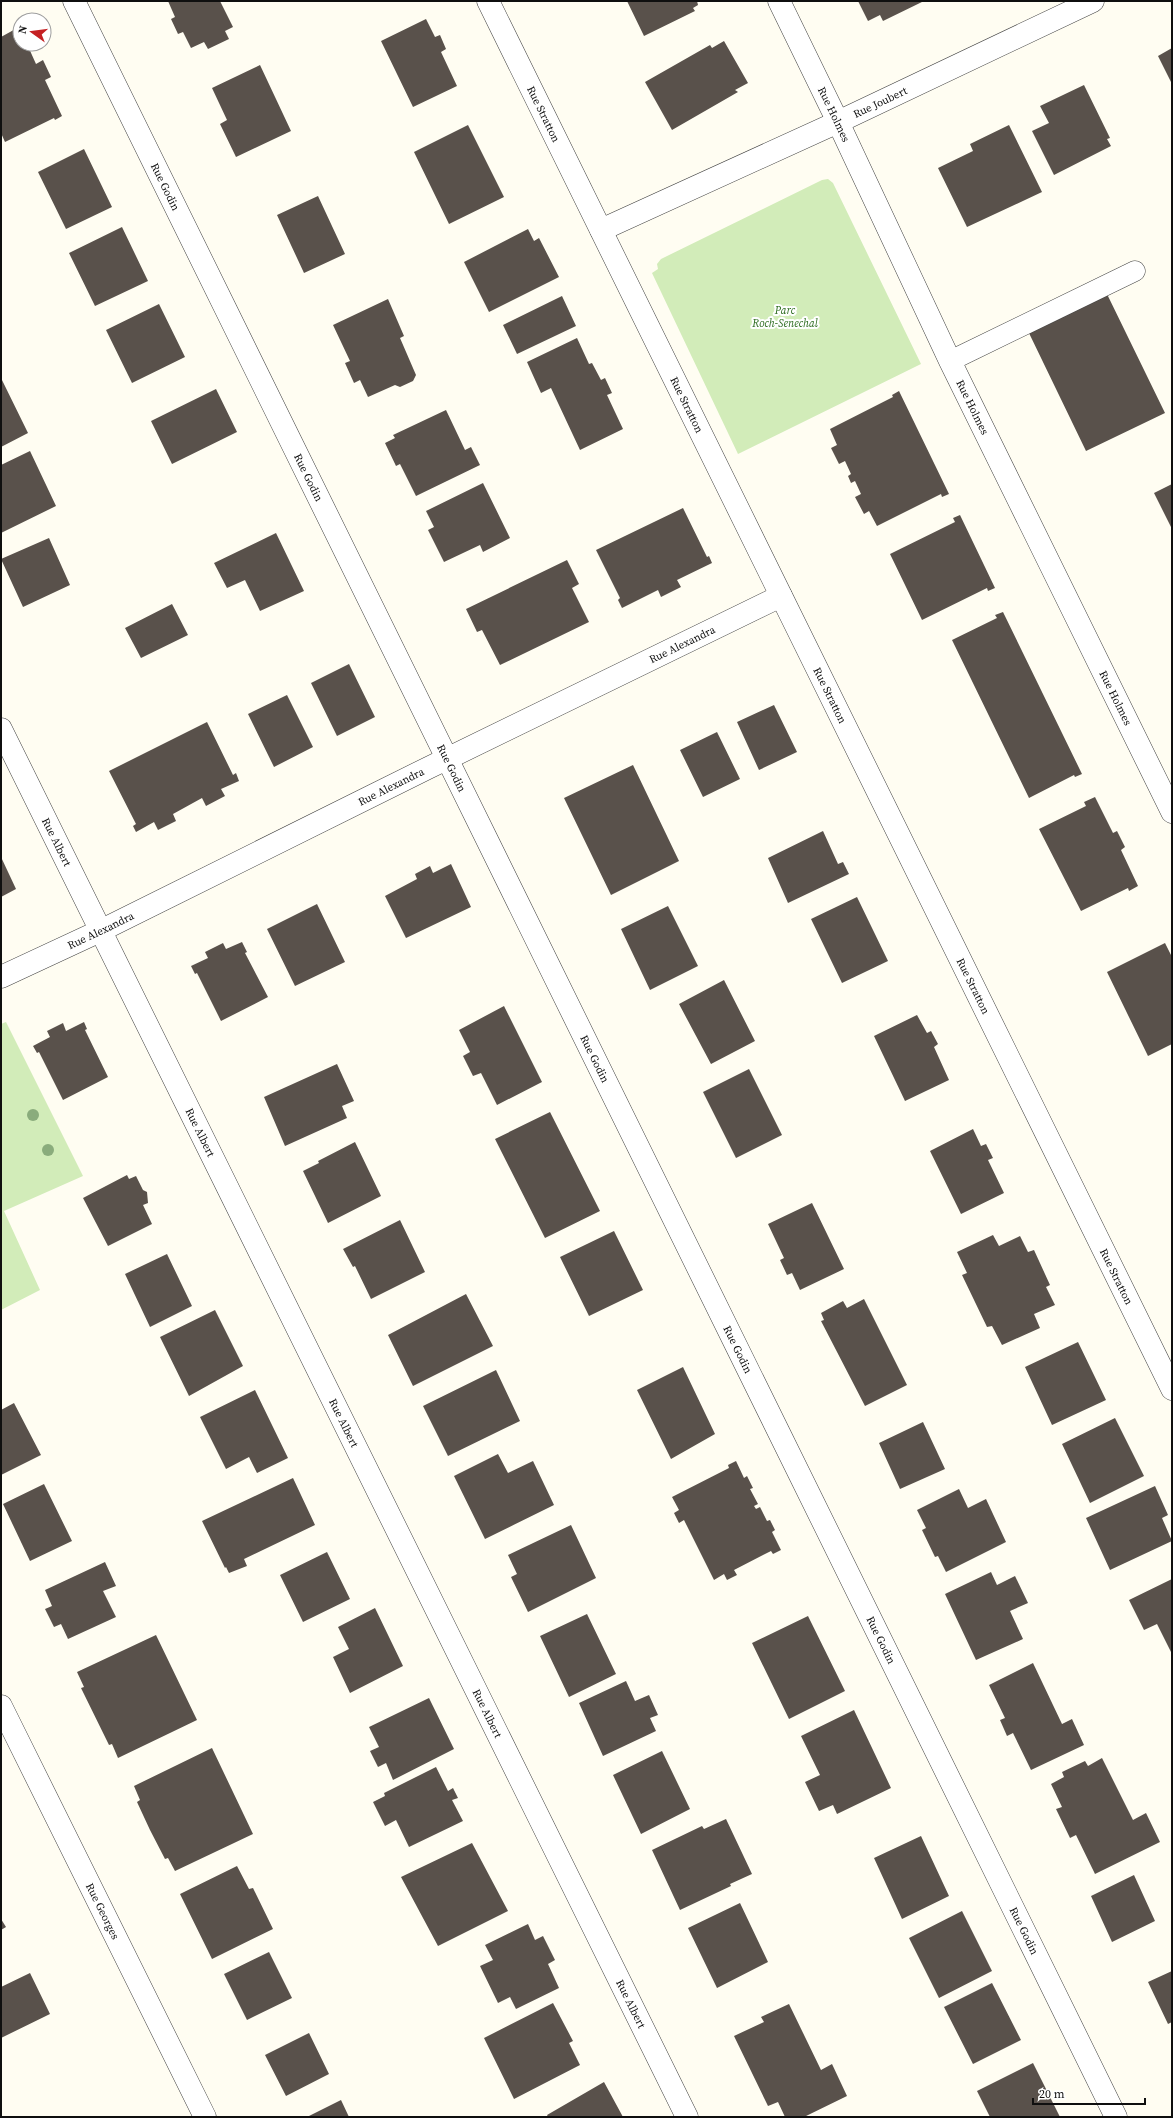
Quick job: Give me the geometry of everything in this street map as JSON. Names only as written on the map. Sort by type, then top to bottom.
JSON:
[{"type":"street","name":"Rue Godin","points":[[74,1],[1116,2117]]},
{"type":"street","name":"Rue Stratton","points":[[488,1],[1172,1389]]},
{"type":"street","name":"Rue Holmes","points":[[779,1],[838,122],[950,361],[1172,812]]},
{"type":"street","name":"Rue Joubert","points":[[601,230],[838,122],[1093,1]]},
{"type":"street","name":"Rue Alexandra","points":[[1,978],[102,930],[447,758],[781,596]]},
{"type":"street","name":"Rue Albert","points":[[1,730],[84,898],[102,930],[687,2117]]},
{"type":"street","name":"Rue Georges","points":[[1,1706],[205,2117]]},
{"type":"lane","points":[[950,361],[1136,271]]},
{"type":"green space","name":"Parc Roch-Senechal","points":[[828,179],[833,183],[921,364],[738,454],[652,273],[658,269],[657,264],[661,259],[822,180]]},
{"type":"green space","points":[[6,1022],[83,1176],[4,1211],[40,1290],[1,1310],[1,1024]]},
{"type":"building","points":[[168,1],[220,1],[233,27],[225,31],[229,39],[208,49],[204,42],[191,48],[183,32],[178,34],[171,19],[175,17]]},
{"type":"building","points":[[627,1],[697,1],[698,5],[693,8],[695,11],[644,36]]},
{"type":"building","points":[[858,1],[924,1],[883,21],[880,15],[868,21]]},
{"type":"building","points":[[426,19],[435,37],[440,35],[446,49],[441,52],[457,86],[413,107],[381,41]]},
{"type":"building","points":[[12,31],[12,52],[31,52],[36,64],[43,60],[51,77],[45,80],[62,116],[55,120],[54,118],[5,142],[1,133],[1,37]]},
{"type":"building","points":[[724,41],[748,83],[735,90],[738,92],[672,130],[645,82],[710,45],[712,48]]},
{"type":"building","points":[[1172,48],[1172,84],[1158,56]]},
{"type":"building","points":[[260,65],[291,131],[236,157],[220,124],[227,120],[212,88]]},
{"type":"building","points":[[1084,85],[1110,138],[1107,139],[1111,146],[1054,175],[1032,131],[1049,123],[1040,106]]},
{"type":"building","points":[[468,125],[504,197],[449,224],[414,152]]},
{"type":"building","points":[[1009,125],[1042,192],[967,227],[938,168],[973,151],[970,144]]},
{"type":"building","points":[[84,149],[112,207],[66,229],[38,172]]},
{"type":"building","points":[[318,196],[345,254],[304,273],[277,215]]},
{"type":"building","points":[[122,227],[148,281],[95,306],[69,253]]},
{"type":"building","points":[[528,229],[534,241],[539,238],[559,277],[489,312],[464,262]]},
{"type":"building","points":[[1106,292],[1165,413],[1086,451],[1028,331]]},
{"type":"building","points":[[562,296],[576,326],[517,354],[503,325]]},
{"type":"building","points":[[388,299],[404,336],[400,338],[416,375],[413,381],[400,387],[395,385],[368,397],[360,380],[354,383],[345,363],[350,361],[333,325]]},
{"type":"building","points":[[159,304],[185,357],[132,383],[106,330]]},
{"type":"building","points":[[577,338],[589,364],[592,363],[601,380],[605,378],[612,393],[607,395],[623,429],[580,450],[551,388],[541,393],[527,362]]},
{"type":"building","points":[[1,378],[28,433],[1,447]]},
{"type":"building","points":[[216,389],[237,432],[172,464],[151,421]]},
{"type":"building","points":[[899,391],[949,494],[942,497],[941,494],[877,526],[869,511],[864,514],[855,497],[861,494],[855,481],[851,483],[848,476],[851,474],[845,461],[839,464],[831,448],[837,445],[830,429],[893,397],[892,395]]},
{"type":"building","points":[[446,410],[465,450],[471,447],[480,465],[416,496],[400,464],[396,466],[385,443],[395,438],[393,435]]},
{"type":"building","points":[[30,451],[56,506],[1,533],[1,465]]},
{"type":"building","points":[[483,483],[510,538],[483,552],[480,545],[444,562],[428,530],[434,527],[426,511]]},
{"type":"building","points":[[1172,484],[1172,529],[1154,493]]},
{"type":"building","points":[[683,508],[707,557],[709,556],[712,563],[677,580],[681,587],[661,597],[658,590],[622,608],[618,600],[620,598],[596,550]]},
{"type":"building","points":[[960,515],[995,588],[988,591],[987,588],[922,620],[890,554],[955,522],[953,518]]},
{"type":"building","points":[[276,533],[304,591],[260,611],[245,580],[227,588],[214,563]]},
{"type":"building","points":[[49,538],[70,585],[23,607],[1,559]]},
{"type":"building","points":[[567,560],[579,584],[572,588],[589,622],[500,665],[482,630],[477,632],[466,609]]},
{"type":"building","points":[[172,604],[188,635],[141,658],[125,628]]},
{"type":"building","points":[[1003,612],[1082,774],[1075,777],[1074,775],[1029,798],[952,640],[997,618],[995,615]]},
{"type":"building","points":[[349,664],[375,717],[337,736],[311,683]]},
{"type":"building","points":[[287,695],[313,747],[274,767],[248,714]]},
{"type":"building","points":[[774,705],[797,752],[759,770],[737,722]]},
{"type":"building","points":[[207,722],[233,775],[236,773],[239,781],[221,789],[225,796],[206,806],[202,798],[173,814],[176,821],[158,830],[154,822],[136,832],[133,826],[136,824],[109,771]]},
{"type":"building","points":[[717,732],[740,779],[703,797],[680,750]]},
{"type":"building","points":[[633,765],[679,861],[611,895],[564,798]]},
{"type":"building","points":[[1095,797],[1113,833],[1117,831],[1125,847],[1121,850],[1138,886],[1129,891],[1128,888],[1081,911],[1039,829],[1086,806],[1084,802]]},
{"type":"building","points":[[823,831],[838,864],[843,862],[849,874],[788,903],[768,858]]},
{"type":"building","points":[[1,857],[16,889],[1,897]]},
{"type":"building","points":[[451,864],[471,907],[406,938],[385,896],[417,879],[415,874],[430,866],[433,873]]},
{"type":"building","points":[[857,897],[888,961],[842,983],[811,919]]},
{"type":"building","points":[[317,904],[345,962],[295,986],[267,929]]},
{"type":"building","points":[[668,906],[698,966],[650,990],[621,929]]},
{"type":"building","points":[[242,942],[247,952],[245,953],[268,997],[221,1021],[197,973],[195,974],[191,966],[208,958],[205,952],[223,943],[226,949]]},
{"type":"building","points":[[1165,943],[1172,957],[1172,1044],[1148,1056],[1107,972]]},
{"type":"building","points":[[724,980],[755,1041],[711,1064],[679,1004]]},
{"type":"building","points":[[504,1006],[542,1082],[497,1105],[481,1073],[473,1076],[463,1056],[470,1052],[459,1030]]},
{"type":"building","points":[[917,1015],[927,1033],[931,1031],[938,1044],[934,1047],[949,1080],[905,1101],[874,1036]]},
{"type":"building","points":[[84,1022],[87,1029],[85,1030],[108,1077],[63,1100],[39,1052],[37,1053],[33,1046],[50,1037],[47,1031],[63,1023],[66,1031]]},
{"type":"building","points":[[337,1064],[354,1101],[342,1106],[347,1118],[285,1146],[264,1097]]},
{"type":"building","points":[[749,1069],[782,1135],[736,1158],[703,1092]]},
{"type":"building","points":[[550,1112],[600,1211],[545,1238],[495,1139]]},
{"type":"building","points":[[973,1129],[981,1146],[986,1144],[993,1158],[988,1160],[1004,1193],[961,1214],[930,1151]]},
{"type":"building","points":[[355,1142],[381,1196],[328,1223],[303,1171],[319,1163],[318,1161]]},
{"type":"building","points":[[127,1175],[129,1179],[136,1176],[143,1190],[147,1192],[148,1203],[143,1205],[152,1224],[108,1246],[83,1198]]},
{"type":"building","points":[[812,1203],[844,1269],[800,1290],[792,1273],[787,1275],[780,1260],[784,1258],[768,1224]]},
{"type":"building","points":[[400,1220],[425,1272],[371,1299],[355,1266],[353,1267],[343,1249]]},
{"type":"building","points":[[614,1231],[643,1290],[589,1316],[560,1257]]},
{"type":"building","points":[[993,1235],[999,1246],[1020,1236],[1028,1252],[1034,1250],[1050,1285],[1046,1287],[1055,1305],[1034,1314],[1040,1328],[1002,1345],[992,1326],[987,1327],[962,1275],[967,1273],[957,1252]]},
{"type":"building","points":[[167,1254],[192,1306],[150,1327],[125,1274]]},
{"type":"building","points":[[466,1294],[493,1346],[413,1386],[388,1335]]},
{"type":"building","points":[[864,1299],[907,1385],[865,1406],[821,1321],[824,1320],[821,1313],[843,1301],[847,1308]]},
{"type":"building","points":[[215,1310],[243,1366],[189,1396],[160,1337]]},
{"type":"building","points":[[1078,1342],[1106,1400],[1052,1425],[1025,1367]]},
{"type":"building","points":[[683,1367],[715,1434],[671,1459],[637,1390]]},
{"type":"building","points":[[496,1370],[520,1421],[448,1456],[423,1406]]},
{"type":"building","points":[[255,1390],[288,1458],[257,1473],[249,1457],[226,1469],[200,1417]]},
{"type":"building","points":[[14,1403],[41,1455],[1,1475],[1,1410]]},
{"type":"building","points":[[1115,1418],[1144,1476],[1090,1503],[1062,1444]]},
{"type":"building","points":[[923,1422],[945,1469],[900,1489],[879,1443]]},
{"type":"building","points":[[498,1454],[508,1473],[533,1461],[554,1505],[485,1539],[454,1476]]},
{"type":"building","points":[[736,1461],[744,1478],[747,1476],[753,1488],[750,1489],[758,1504],[754,1506],[756,1509],[760,1507],[767,1521],[770,1520],[775,1530],[772,1532],[781,1550],[773,1554],[771,1551],[734,1570],[737,1575],[727,1580],[724,1574],[714,1580],[684,1520],[679,1523],[674,1513],[679,1510],[672,1497],[729,1468],[728,1465]]},
{"type":"building","points":[[293,1478],[315,1525],[244,1559],[247,1566],[229,1573],[226,1567],[225,1568],[202,1521]]},
{"type":"building","points":[[44,1484],[72,1541],[30,1561],[3,1504]]},
{"type":"building","points":[[1155,1486],[1168,1515],[1162,1518],[1172,1541],[1110,1570],[1086,1518]]},
{"type":"building","points":[[959,1489],[968,1508],[986,1499],[1006,1542],[946,1572],[938,1556],[935,1557],[922,1530],[926,1528],[917,1510]]},
{"type":"building","points":[[571,1525],[596,1578],[528,1612],[511,1577],[517,1574],[508,1555]]},
{"type":"building","points":[[327,1552],[350,1599],[303,1622],[280,1575]]},
{"type":"building","points":[[105,1562],[116,1586],[103,1591],[116,1617],[68,1639],[61,1624],[54,1627],[45,1609],[52,1606],[45,1590]]},
{"type":"building","points":[[991,1572],[997,1585],[1015,1576],[1028,1603],[1010,1611],[1023,1639],[976,1660],[945,1594]]},
{"type":"building","points":[[1172,1579],[1172,1654],[1157,1624],[1144,1630],[1129,1600]]},
{"type":"building","points":[[375,1608],[403,1666],[350,1693],[333,1657],[349,1649],[338,1627]]},
{"type":"building","points":[[587,1614],[616,1674],[569,1697],[540,1636]]},
{"type":"building","points":[[808,1616],[845,1691],[789,1719],[752,1643]]},
{"type":"building","points":[[156,1635],[197,1720],[118,1758],[112,1744],[109,1745],[81,1688],[84,1687],[77,1672]]},
{"type":"building","points":[[1033,1663],[1062,1724],[1072,1719],[1084,1745],[1031,1770],[1013,1733],[1007,1736],[1000,1720],[1005,1718],[989,1685]]},
{"type":"building","points":[[626,1681],[635,1701],[649,1695],[658,1715],[650,1718],[656,1731],[603,1756],[579,1703]]},
{"type":"building","points":[[429,1698],[454,1749],[393,1780],[386,1763],[378,1767],[370,1751],[379,1747],[369,1727]]},
{"type":"building","points":[[854,1710],[891,1788],[837,1814],[833,1805],[819,1811],[805,1782],[820,1775],[801,1736]]},
{"type":"building","points":[[212,1748],[253,1834],[175,1871],[168,1858],[165,1859],[150,1830],[137,1802],[140,1800],[134,1786]]},
{"type":"building","points":[[662,1751],[690,1809],[641,1834],[613,1775]]},
{"type":"building","points":[[1102,1758],[1133,1820],[1146,1813],[1160,1842],[1095,1874],[1076,1835],[1070,1838],[1056,1809],[1062,1807],[1051,1784],[1064,1777],[1062,1772],[1085,1761],[1088,1766]]},
{"type":"building","points":[[436,1767],[448,1791],[453,1788],[458,1798],[452,1800],[463,1821],[409,1847],[396,1820],[385,1826],[373,1802],[385,1796],[384,1793]]},
{"type":"building","points":[[726,1819],[752,1874],[730,1884],[731,1886],[680,1910],[652,1850],[702,1826],[704,1829]]},
{"type":"building","points":[[921,1836],[949,1896],[902,1919],[874,1858]]},
{"type":"building","points":[[472,1843],[508,1911],[438,1946],[401,1877]]},
{"type":"building","points":[[237,1866],[249,1889],[253,1888],[273,1929],[212,1959],[180,1894]]},
{"type":"building","points":[[1134,1875],[1155,1921],[1112,1942],[1091,1896]]},
{"type":"building","points":[[740,1903],[768,1962],[717,1988],[688,1928]]},
{"type":"building","points":[[962,1911],[992,1971],[939,1998],[909,1938]]},
{"type":"building","points":[[1,1919],[6,1927],[1,1930]]},
{"type":"building","points":[[528,1924],[535,1940],[543,1936],[555,1960],[548,1964],[559,1988],[516,2009],[510,1997],[498,2003],[480,1966],[493,1960],[485,1945]]},
{"type":"building","points":[[269,1952],[292,1998],[247,2020],[224,1974]]},
{"type":"building","points":[[1172,1971],[1172,2022],[1168,2024],[1148,1982]]},
{"type":"building","points":[[30,1973],[50,2014],[1,2038],[1,1987]]},
{"type":"building","points":[[992,1983],[1021,2040],[973,2064],[944,2007]]},
{"type":"building","points":[[553,2003],[573,2041],[569,2043],[580,2065],[514,2099],[484,2038]]},
{"type":"building","points":[[789,2004],[821,2070],[832,2064],[847,2096],[804,2117],[785,2117],[778,2102],[768,2106],[734,2036],[764,2022],[761,2017]]},
{"type":"building","points":[[309,2033],[329,2074],[286,2096],[265,2055]]},
{"type":"building","points":[[1033,2063],[1060,2117],[990,2117],[977,2091]]},
{"type":"building","points":[[604,2082],[623,2117],[548,2117],[547,2115]]},
{"type":"building","points":[[341,2100],[349,2117],[307,2117]]}]
